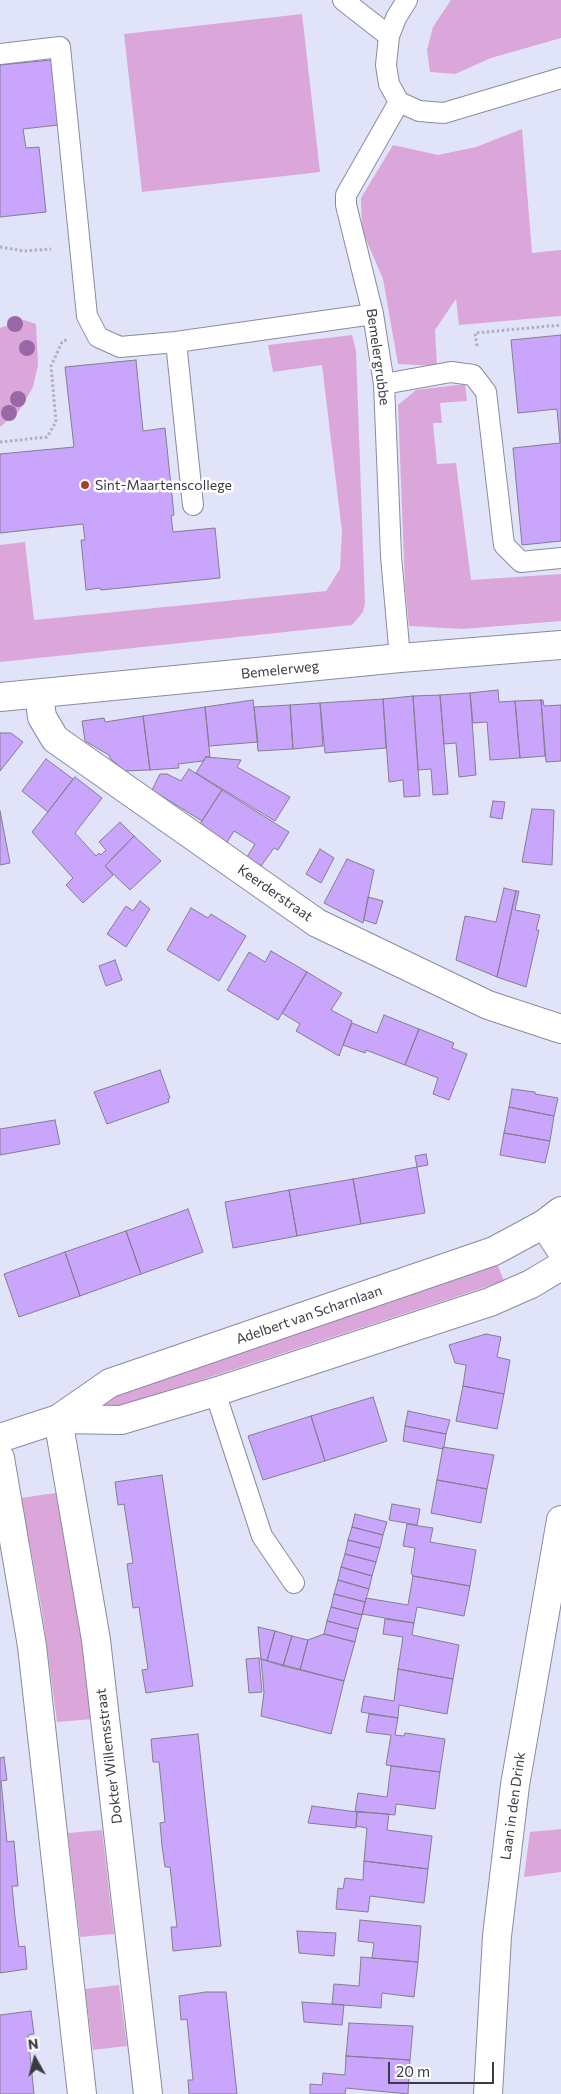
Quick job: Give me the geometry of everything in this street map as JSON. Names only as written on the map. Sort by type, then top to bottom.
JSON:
[{"type":"street","name":"Bemelerweg","points":[[0,697],[400,658],[561,645]]},
{"type":"street","name":"Keerderstraat","points":[[39,694],[42,717],[55,739],[317,923],[488,1005],[561,1029]]},
{"type":"street","points":[[553,1218],[561,1250]]},
{"type":"street","name":"Adelbert van Scharnlaan","points":[[0,1438],[58,1419],[110,1383],[470,1260],[512,1242],[553,1218]]},
{"type":"street","name":"Adelbert van Scharnlaan","points":[[58,1419],[121,1420],[215,1392],[490,1302],[531,1284],[561,1266]]},
{"type":"street","name":"Dokter Willemsstraat","points":[[58,1419],[96,1640],[148,2094]]},
{"type":"street","points":[[0,1458],[32,1646],[82,2094]]},
{"type":"street","name":"Laan in den Drink","points":[[488,2094],[497,1936],[514,1785],[561,1520]]},
{"type":"lane","points":[[343,0],[389,36]]},
{"type":"lane","points":[[407,0],[396,18],[389,36],[386,65],[390,84],[399,102],[419,111],[444,113],[561,78]]},
{"type":"lane","points":[[0,54],[60,47],[87,316],[98,337],[120,347],[176,342],[373,314]]},
{"type":"lane","name":"Bemelergrubbe","points":[[399,102],[346,195],[346,205],[373,314],[384,384],[390,556],[400,658]]},
{"type":"lane","points":[[176,342],[192,505]]},
{"type":"lane","points":[[384,384],[451,372],[472,375],[486,392],[504,545],[520,562],[561,558]]},
{"type":"lane","points":[[215,1392],[262,1536],[294,1583]]},
{"type":"path","points":[[0,247],[24,250],[79,247]]},
{"type":"path","points":[[472,375],[478,363],[475,333],[561,325]]},
{"type":"path","points":[[0,442],[47,437],[56,422],[51,366],[62,342],[91,326]]},
{"type":"shaded area","points":[[451,0],[561,0],[561,38],[491,58],[455,74],[430,72],[427,50],[433,27]]},
{"type":"shaded area","points":[[302,14],[320,172],[142,192],[124,34]]},
{"type":"shaded area","points":[[522,129],[532,253],[561,250],[561,316],[459,325],[456,299],[435,330],[437,366],[398,364],[383,279],[362,230],[361,198],[393,145],[438,155],[476,147]]},
{"type":"shaded area","points":[[24,320],[36,324],[38,365],[33,387],[19,411],[0,427],[0,328]]},
{"type":"shaded area","points":[[352,335],[356,351],[365,603],[363,612],[352,625],[0,662],[0,545],[25,542],[34,620],[326,591],[340,569],[342,532],[322,365],[273,372],[268,345]]},
{"type":"shaded area","points":[[465,384],[467,401],[440,403],[442,423],[433,423],[437,464],[456,463],[471,580],[561,574],[561,621],[463,629],[409,626],[405,586],[398,405],[416,390]]},
{"type":"shaded area","points":[[496,1261],[504,1281],[82,1419],[78,1406]]},
{"type":"shaded area","points":[[62,1492],[94,1719],[57,1722],[42,1610],[21,1498]]},
{"type":"shaded area","points":[[561,1829],[561,1872],[524,1877],[530,1832]]},
{"type":"shaded area","points":[[102,1830],[114,1934],[80,1937],[68,1833]]},
{"type":"shaded area","points":[[119,1985],[127,2046],[93,2050],[85,1989]]},
{"type":"building","points":[[52,60],[58,125],[23,129],[26,148],[39,147],[46,212],[0,217],[0,65]]},
{"type":"building","points":[[561,335],[561,541],[522,545],[513,448],[560,443],[557,409],[518,413],[511,340]]},
{"type":"building","name":"Sint-Maartenscollege","points":[[136,360],[143,431],[165,428],[174,515],[171,516],[173,532],[215,528],[220,578],[86,590],[81,540],[85,540],[83,524],[0,533],[0,454],[74,447],[65,367]]},
{"type":"building","points":[[498,690],[499,702],[515,701],[520,758],[490,760],[487,722],[473,723],[470,693]]},
{"type":"building","points":[[470,693],[476,775],[459,777],[456,743],[444,744],[440,695]]},
{"type":"building","points":[[440,695],[448,794],[433,795],[431,769],[418,770],[413,696]]},
{"type":"building","points":[[413,696],[420,796],[404,797],[403,780],[389,782],[383,699]]},
{"type":"building","points":[[383,699],[386,748],[325,753],[320,703]]},
{"type":"building","points":[[253,700],[258,742],[209,746],[205,707]]},
{"type":"building","points":[[541,700],[545,756],[520,758],[515,701]]},
{"type":"building","points":[[541,700],[543,700],[544,706],[561,705],[561,761],[546,762]]},
{"type":"building","points":[[320,703],[323,746],[293,749],[290,705]]},
{"type":"building","points":[[290,705],[293,749],[258,751],[254,707]]},
{"type":"building","points":[[205,707],[210,757],[206,757],[203,761],[178,764],[179,768],[150,770],[143,716]]},
{"type":"building","points":[[143,716],[150,770],[124,771],[109,755],[85,741],[82,721],[104,718],[105,722]]},
{"type":"building","points":[[0,733],[11,733],[23,742],[0,771]]},
{"type":"building","points":[[206,757],[241,760],[237,767],[290,797],[275,821],[196,773]]},
{"type":"building","points":[[46,759],[73,779],[48,812],[22,791]]},
{"type":"building","points":[[189,769],[222,790],[202,821],[152,790],[160,774],[167,774],[181,781]]},
{"type":"building","points":[[75,777],[102,798],[75,833],[96,856],[99,853],[101,855],[106,850],[99,842],[120,822],[134,836],[105,866],[113,875],[83,903],[66,885],[73,878],[32,832]]},
{"type":"building","points":[[222,790],[289,832],[278,850],[274,848],[261,866],[247,857],[255,844],[234,831],[226,844],[198,827]]},
{"type":"building","points":[[493,801],[505,802],[502,819],[490,817]]},
{"type":"building","points":[[532,809],[554,810],[552,865],[522,862]]},
{"type":"building","points":[[0,811],[10,863],[0,865]]},
{"type":"building","points":[[134,836],[161,861],[130,890],[105,866]]},
{"type":"building","points":[[320,849],[334,858],[321,883],[306,874]]},
{"type":"building","points":[[347,859],[374,870],[363,923],[324,903]]},
{"type":"building","points":[[504,888],[516,891],[497,977],[456,960],[465,916],[496,922]]},
{"type":"building","points":[[516,891],[519,891],[515,910],[540,915],[536,930],[539,930],[526,987],[497,977]]},
{"type":"building","points":[[368,897],[383,901],[376,924],[364,920]]},
{"type":"building","points":[[140,901],[150,909],[126,947],[107,934],[126,906],[133,911]]},
{"type":"building","points":[[191,908],[208,918],[211,914],[246,936],[219,981],[167,950]]},
{"type":"building","points":[[271,951],[307,972],[278,1020],[227,990],[249,952],[265,962]]},
{"type":"building","points":[[115,960],[122,980],[106,986],[99,966]]},
{"type":"building","points":[[307,972],[342,993],[331,1010],[352,1021],[339,1056],[296,1031],[300,1024],[282,1013]]},
{"type":"building","points":[[384,1015],[419,1029],[405,1065],[366,1050],[365,1053],[343,1045],[352,1023],[377,1033]]},
{"type":"building","points":[[419,1029],[454,1043],[452,1048],[467,1054],[449,1100],[433,1094],[438,1078],[405,1065]]},
{"type":"building","points":[[160,1070],[170,1098],[168,1099],[169,1102],[107,1124],[94,1092]]},
{"type":"building","points":[[512,1089],[558,1098],[554,1116],[509,1107]]},
{"type":"building","points":[[509,1107],[554,1116],[550,1141],[504,1133]]},
{"type":"building","points":[[55,1120],[60,1144],[0,1155],[0,1129]]},
{"type":"building","points":[[504,1133],[550,1141],[545,1163],[500,1155]]},
{"type":"building","points":[[426,1154],[428,1165],[417,1167],[415,1156]]},
{"type":"building","points":[[417,1167],[425,1213],[361,1224],[353,1179]]},
{"type":"building","points":[[353,1179],[361,1224],[297,1236],[289,1190]]},
{"type":"building","points":[[289,1190],[297,1236],[233,1248],[225,1202]]},
{"type":"building","points":[[188,1209],[203,1252],[141,1274],[126,1231]]},
{"type":"building","points":[[126,1231],[141,1274],[80,1296],[65,1252]]},
{"type":"building","points":[[65,1252],[80,1296],[19,1317],[4,1274]]},
{"type":"building","points":[[486,1334],[501,1337],[497,1357],[510,1360],[504,1394],[463,1386],[466,1365],[455,1363],[449,1345]]},
{"type":"building","points":[[463,1386],[504,1394],[497,1429],[456,1421]]},
{"type":"building","points":[[373,1397],[387,1441],[325,1461],[311,1416]]},
{"type":"building","points":[[408,1411],[450,1420],[446,1434],[405,1426]]},
{"type":"building","points":[[311,1416],[325,1461],[263,1480],[248,1436]]},
{"type":"building","points":[[405,1426],[446,1434],[443,1449],[403,1441]]},
{"type":"building","points":[[443,1447],[494,1455],[487,1489],[437,1480]]},
{"type":"building","points":[[162,1475],[193,1686],[146,1693],[142,1670],[148,1669],[139,1607],[133,1608],[127,1564],[133,1563],[124,1504],[118,1505],[115,1482]]},
{"type":"building","points":[[437,1480],[487,1489],[481,1523],[431,1513]]},
{"type":"building","points":[[392,1504],[420,1509],[417,1525],[389,1520]]},
{"type":"building","points":[[355,1514],[387,1522],[383,1535],[352,1527]]},
{"type":"building","points":[[407,1524],[433,1528],[430,1542],[476,1550],[470,1586],[413,1576],[411,1573],[415,1548],[403,1546]]},
{"type":"building","points":[[352,1527],[383,1535],[380,1548],[348,1540]]},
{"type":"building","points":[[348,1540],[380,1548],[376,1562],[345,1554]]},
{"type":"building","points":[[345,1554],[376,1562],[372,1576],[341,1567]]},
{"type":"building","points":[[341,1567],[372,1576],[369,1589],[338,1580]]},
{"type":"building","points":[[413,1576],[470,1586],[464,1616],[417,1607],[414,1623],[362,1614],[366,1598],[408,1605]]},
{"type":"building","points":[[338,1580],[369,1589],[365,1602],[334,1594]]},
{"type":"building","points":[[334,1594],[365,1602],[362,1615],[331,1607]]},
{"type":"building","points":[[331,1607],[362,1615],[358,1629],[327,1621]]},
{"type":"building","points":[[385,1619],[414,1623],[412,1635],[459,1645],[453,1679],[398,1669],[403,1637],[383,1634]]},
{"type":"building","points":[[327,1621],[358,1629],[355,1642],[324,1634]]},
{"type":"building","points":[[258,1627],[275,1631],[267,1661],[261,1659]]},
{"type":"building","points":[[275,1631],[292,1636],[283,1666],[267,1661]]},
{"type":"building","points":[[324,1634],[355,1642],[344,1681],[300,1670],[308,1640]]},
{"type":"building","points":[[292,1636],[308,1640],[300,1670],[283,1666]]},
{"type":"building","points":[[259,1658],[262,1692],[249,1693],[246,1659]]},
{"type":"building","points":[[261,1659],[344,1681],[331,1734],[261,1716],[264,1692]]},
{"type":"building","points":[[398,1669],[453,1679],[447,1714],[399,1705],[398,1718],[361,1712],[364,1696],[394,1701]]},
{"type":"building","points":[[369,1714],[398,1718],[395,1735],[404,1736],[405,1733],[445,1739],[440,1772],[386,1765],[391,1735],[366,1732]]},
{"type":"building","points":[[198,1734],[221,1946],[173,1951],[171,1927],[177,1927],[170,1867],[165,1867],[162,1846],[160,1823],[165,1822],[159,1762],[153,1762],[151,1739]]},
{"type":"building","points":[[4,1757],[7,1780],[1,1781],[7,1842],[14,1841],[18,1886],[12,1886],[15,1917],[19,1947],[25,1946],[27,1969],[0,1973],[0,1758]]},
{"type":"building","points":[[391,1766],[440,1772],[435,1809],[396,1804],[395,1815],[355,1811],[358,1793],[387,1797]]},
{"type":"building","points":[[312,1806],[357,1812],[356,1828],[308,1823]]},
{"type":"building","points":[[357,1812],[389,1814],[387,1830],[432,1836],[428,1869],[364,1861],[367,1828],[356,1826]]},
{"type":"building","points":[[364,1861],[428,1869],[424,1903],[370,1896],[368,1912],[336,1909],[338,1888],[343,1889],[345,1878],[363,1880]]},
{"type":"building","points":[[360,1920],[421,1926],[418,1962],[372,1958],[374,1943],[358,1941]]},
{"type":"building","points":[[297,1931],[336,1933],[334,1956],[299,1953]]},
{"type":"building","points":[[361,1957],[418,1962],[414,1997],[382,1993],[381,2008],[332,2004],[334,1984],[359,1986]]},
{"type":"building","points":[[206,1992],[226,1992],[237,2094],[189,2094],[188,2080],[193,2080],[187,2019],[181,2020],[179,1996]]},
{"type":"building","points":[[302,2002],[344,2005],[342,2025],[304,2022]]},
{"type":"building","points":[[31,2011],[34,2034],[28,2035],[34,2094],[0,2094],[0,2015]]},
{"type":"building","points":[[349,2023],[413,2026],[410,2060],[346,2056]]},
{"type":"building","points":[[346,2056],[410,2060],[408,2094],[346,2088],[345,2094],[310,2094],[310,2084],[322,2085],[323,2073],[345,2075]]},
{"type":"place","name":"Sint-Maartenscollege","points":[[85,485]]}]
